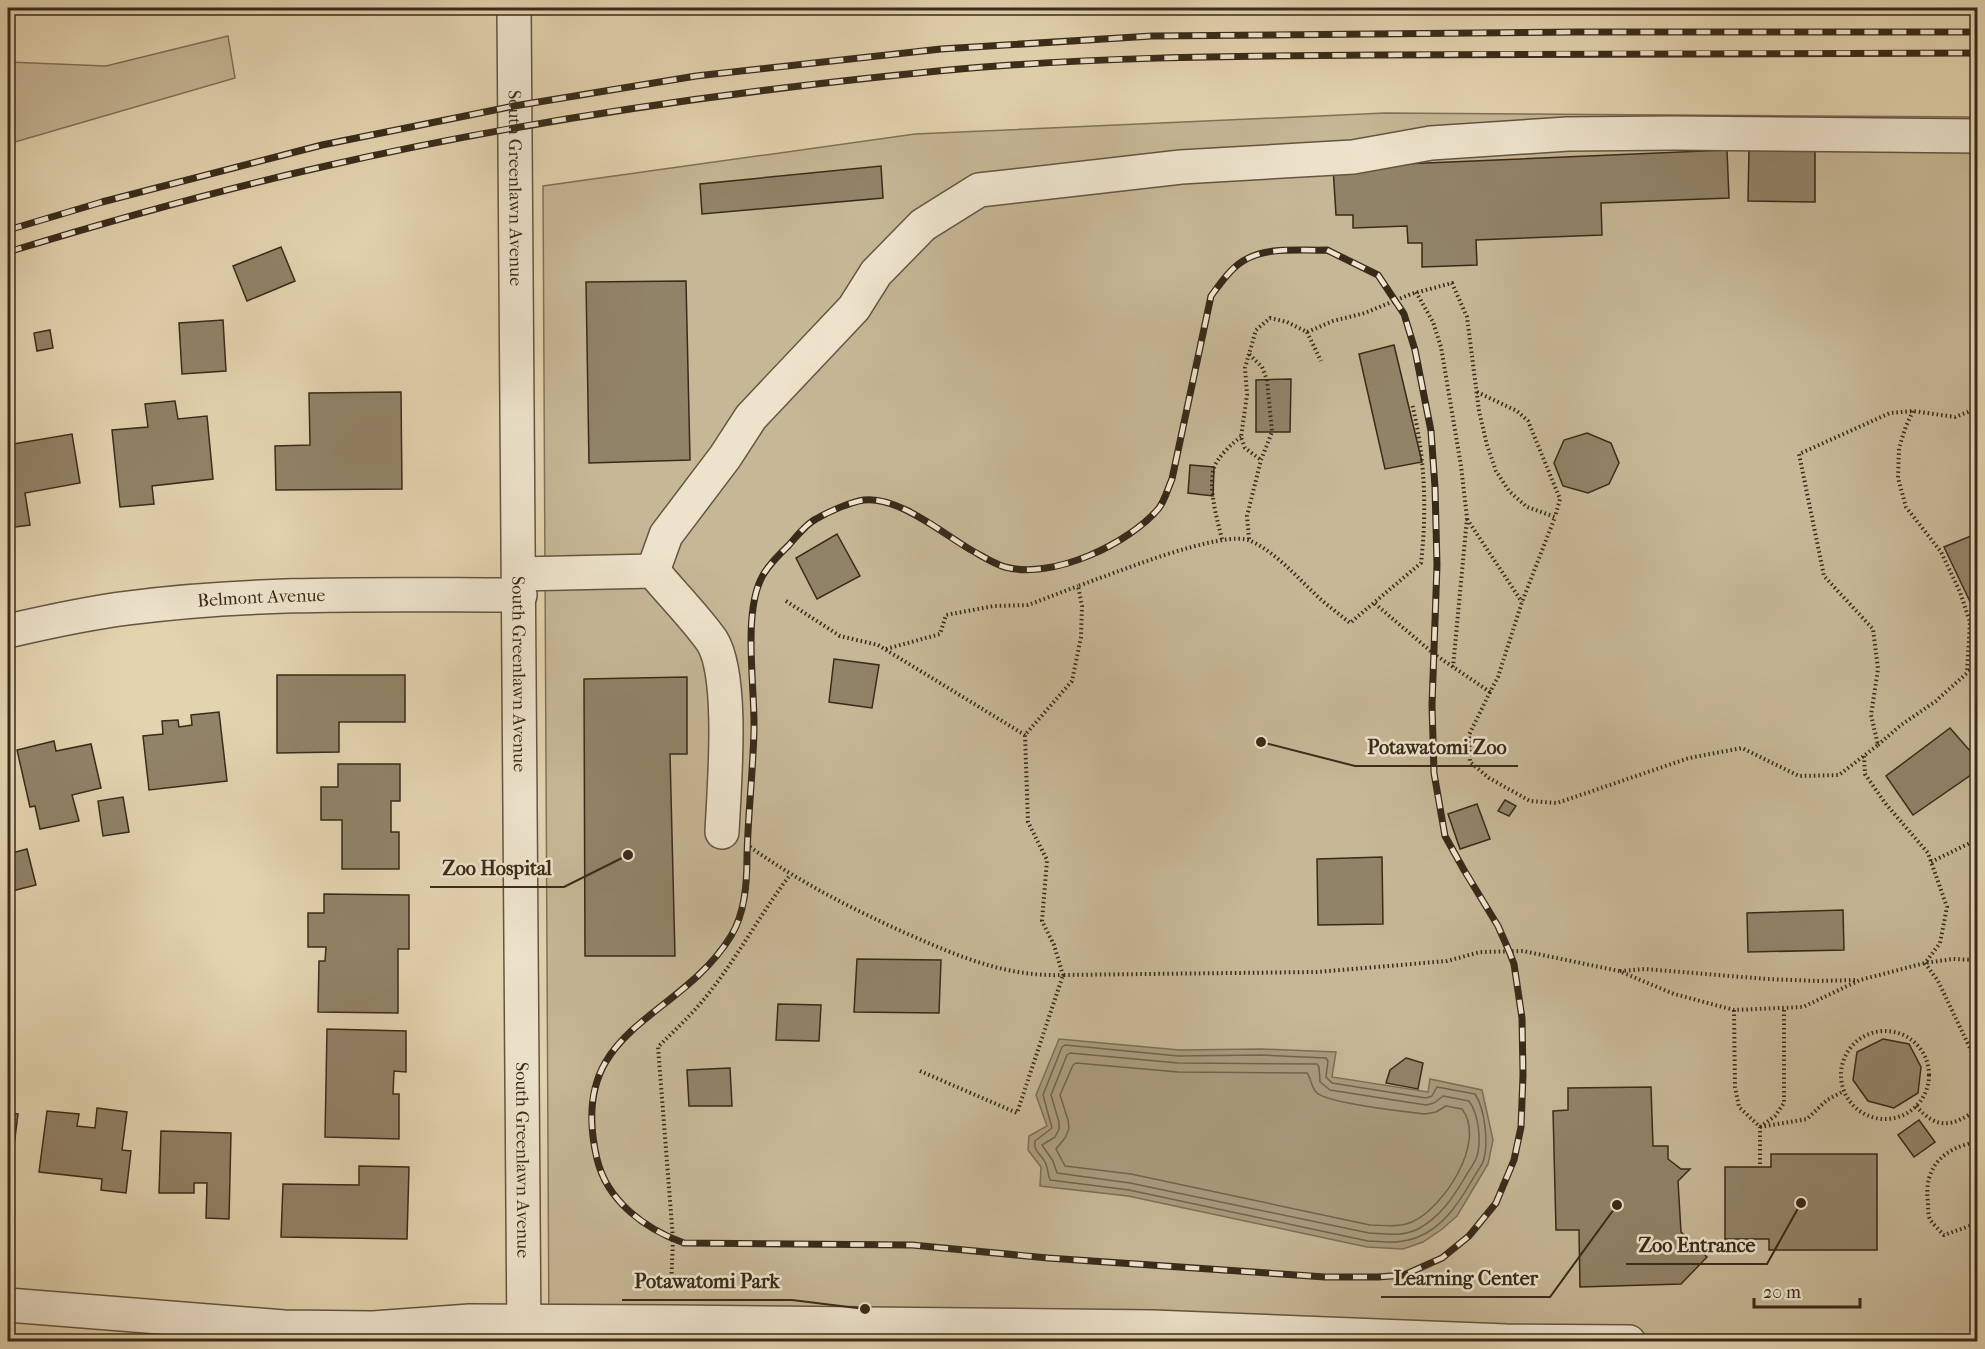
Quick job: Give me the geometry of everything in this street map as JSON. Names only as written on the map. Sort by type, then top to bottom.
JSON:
[{"type":"street","name":"South Greenlawn Avenue","points":[[514,8],[524,1331]]},
{"type":"street","points":[[722,831],[725,724],[722,668],[713,642],[653,571],[666,534],[751,417],[854,308],[876,273],[923,225],[979,190],[1181,167],[1353,157],[1431,143],[1568,134],[1977,136]]},
{"type":"street","name":"Belmont Avenue","points":[[8,631],[44,622],[128,608],[217,599],[519,584],[653,571]]},
{"type":"street","points":[[8,1305],[284,1327],[373,1328],[470,1321],[524,1331],[670,1322],[1153,1327],[1506,1341],[1629,1341]]},
{"type":"path","points":[[1307,332],[1333,321],[1365,313],[1416,292],[1452,283],[1467,317],[1476,391],[1487,445],[1496,471],[1509,491],[1527,507],[1555,517]]},
{"type":"path","points":[[1416,292],[1433,322],[1441,347],[1461,466],[1467,518],[1453,668]]},
{"type":"path","points":[[1261,460],[1245,448],[1242,437],[1247,395],[1245,368],[1256,330],[1270,318],[1287,322],[1307,332],[1321,361]]},
{"type":"path","points":[[1249,539],[1247,516],[1261,460],[1272,432],[1267,380],[1262,367],[1250,354]]},
{"type":"path","points":[[1476,391],[1517,411],[1528,421],[1560,499],[1522,602],[1498,677],[1468,735],[1470,762],[1489,778],[1530,801],[1557,803],[1689,758],[1742,748],[1800,776],[1839,775],[1878,746],[1901,725],[1936,701],[1977,663]]},
{"type":"path","points":[[885,650],[940,633],[946,615],[994,606],[1028,605],[1078,586],[1222,539],[1249,539],[1282,561],[1316,595],[1350,623],[1421,563],[1425,523],[1423,474],[1412,404]]},
{"type":"path","points":[[1878,746],[1872,715],[1878,669],[1873,629],[1824,576],[1800,454],[1890,412],[1913,411],[1955,417],[1977,408]]},
{"type":"path","points":[[1913,411],[1905,426],[1899,448],[1898,478],[1906,507],[1941,552],[1960,592],[1970,622],[1967,672]]},
{"type":"path","points":[[1222,539],[1213,496],[1214,467],[1233,443],[1242,437]]},
{"type":"path","points":[[1467,518],[1522,602]]},
{"type":"path","points":[[920,1071],[1017,1113],[1063,975],[1054,945],[1042,921],[1047,860],[1028,822],[1024,735],[1072,681],[1081,637],[1082,606],[1078,586]]},
{"type":"path","points":[[786,600],[840,636],[878,645],[1024,735]]},
{"type":"path","points":[[1373,602],[1434,654],[1490,692]]},
{"type":"path","points":[[1864,756],[1865,774],[1885,803],[1928,853],[1947,907],[1940,943],[1925,963]]},
{"type":"path","points":[[722,831],[747,845],[790,875],[860,913],[959,957],[992,967],[1039,976],[1317,972],[1447,961],[1480,952],[1523,951],[1619,970],[1674,994],[1734,1010],[1803,1007],[1860,980],[1925,963],[1953,959],[1977,960]]},
{"type":"path","points":[[1931,862],[1977,839]]},
{"type":"path","points":[[670,1322],[673,1239],[658,1047],[699,1005],[746,940],[766,906],[790,875]]},
{"type":"path","points":[[1925,963],[1938,981],[1977,1065]]},
{"type":"path","points":[[1619,970],[1645,969],[1817,981],[1860,980]]},
{"type":"path","points":[[1760,1127],[1775,1116],[1784,1103],[1784,1008]]},
{"type":"path","points":[[1734,1010],[1735,1087],[1738,1107],[1760,1127],[1760,1167]]},
{"type":"path","points":[[1880,1031],[1895,1031],[1910,1038],[1920,1047],[1927,1060],[1928,1088],[1912,1111],[1899,1117],[1885,1120],[1858,1111],[1848,1100],[1844,1091],[1840,1071],[1844,1057],[1852,1044],[1865,1035],[1880,1031]]},
{"type":"path","points":[[1760,1127],[1807,1119],[1827,1100],[1844,1091]]},
{"type":"path","points":[[1916,1106],[1927,1119],[1941,1125],[1957,1121],[1977,1109]]},
{"type":"path","points":[[1977,1142],[1960,1145],[1944,1153],[1932,1170],[1926,1192],[1930,1220],[1944,1235],[1977,1223]]},
{"type":"shaded area","points":[[228,36],[235,78],[8,144],[8,62],[106,66]]},
{"type":"shaded area","points":[[1385,113],[1977,117],[1977,1341],[549,1341],[543,186],[915,134]]},
{"type":"water","points":[[1059,1039],[1179,1050],[1261,1049],[1336,1052],[1332,1077],[1428,1092],[1430,1079],[1482,1090],[1493,1140],[1488,1164],[1457,1216],[1423,1242],[1403,1249],[1367,1247],[1128,1196],[1040,1186],[1041,1167],[1028,1150],[1029,1136],[1047,1126],[1036,1095]]},
{"type":"building","points":[[1749,149],[1815,150],[1815,202],[1748,201]]},
{"type":"building","points":[[1727,150],[1729,198],[1601,203],[1602,235],[1476,240],[1477,265],[1422,267],[1422,243],[1408,243],[1407,226],[1353,228],[1353,215],[1336,215],[1333,167]]},
{"type":"building","points":[[881,166],[883,198],[702,214],[700,184]]},
{"type":"building","points":[[281,247],[295,281],[247,301],[233,266]]},
{"type":"building","points":[[686,281],[690,460],[589,463],[586,282]]},
{"type":"building","points":[[223,320],[226,371],[182,374],[179,323]]},
{"type":"building","points":[[50,330],[53,348],[37,351],[34,333]]},
{"type":"building","points":[[1394,345],[1422,462],[1385,469],[1359,354]]},
{"type":"building","points":[[1291,379],[1290,432],[1256,432],[1256,380]]},
{"type":"building","points":[[401,392],[402,489],[276,490],[275,446],[310,445],[309,393]]},
{"type":"building","points":[[175,401],[178,419],[207,416],[213,479],[152,486],[154,504],[120,507],[112,430],[148,427],[145,404]]},
{"type":"building","points":[[1587,433],[1611,443],[1619,463],[1609,484],[1588,493],[1563,486],[1554,463],[1564,440]]},
{"type":"building","points":[[72,434],[80,483],[25,493],[30,525],[8,528],[8,445]]},
{"type":"building","points":[[1190,465],[1214,467],[1213,496],[1188,493]]},
{"type":"building","points":[[1978,533],[1978,608],[1974,610],[1944,547]]},
{"type":"building","points":[[837,534],[860,576],[817,599],[796,558]]},
{"type":"building","points":[[834,659],[879,665],[872,708],[829,702]]},
{"type":"building","points":[[277,675],[405,675],[405,722],[339,722],[339,752],[277,753]]},
{"type":"building","points":[[687,677],[687,754],[670,754],[675,956],[585,956],[584,679]]},
{"type":"building","points":[[219,712],[227,781],[149,790],[143,736],[163,734],[162,721],[178,720],[179,727],[192,725],[191,715]]},
{"type":"building","points":[[1950,728],[1978,760],[1978,770],[1913,815],[1886,776]]},
{"type":"building","points":[[54,741],[56,751],[91,744],[101,788],[72,795],[79,821],[40,829],[35,806],[30,807],[17,750]]},
{"type":"building","points":[[338,764],[400,764],[400,801],[391,801],[391,832],[399,832],[399,869],[342,869],[342,820],[321,820],[321,787],[338,787]]},
{"type":"building","points":[[123,797],[129,832],[103,836],[98,801]]},
{"type":"building","points":[[1505,800],[1516,806],[1509,816],[1498,811]]},
{"type":"building","points":[[1477,804],[1490,839],[1460,849],[1448,814]]},
{"type":"building","points":[[27,849],[36,885],[8,892],[8,854]]},
{"type":"building","points":[[1382,857],[1383,924],[1318,925],[1317,859]]},
{"type":"building","points":[[324,894],[409,895],[409,949],[398,949],[398,1013],[318,1012],[319,961],[325,961],[326,947],[308,947],[308,913],[324,913]]},
{"type":"building","points":[[1843,910],[1844,950],[1748,952],[1747,913]]},
{"type":"building","points":[[857,959],[941,960],[939,1013],[854,1012]]},
{"type":"building","points":[[778,1004],[821,1005],[819,1041],[776,1040]]},
{"type":"building","points":[[327,1029],[406,1031],[406,1072],[394,1071],[393,1094],[399,1094],[399,1139],[325,1137]]},
{"type":"building","points":[[1883,1039],[1909,1044],[1921,1067],[1918,1093],[1894,1108],[1868,1101],[1853,1080],[1857,1052]]},
{"type":"building","points":[[1406,1058],[1423,1063],[1418,1089],[1386,1083],[1390,1070]]},
{"type":"building","points":[[730,1068],[732,1106],[689,1106],[687,1070]]},
{"type":"building","points":[[1651,1087],[1653,1146],[1668,1146],[1668,1159],[1681,1169],[1690,1169],[1678,1181],[1681,1232],[1707,1257],[1681,1284],[1580,1287],[1579,1230],[1556,1230],[1553,1111],[1568,1110],[1568,1088]]},
{"type":"building","points":[[97,1108],[127,1112],[122,1150],[131,1151],[126,1193],[101,1190],[102,1179],[39,1172],[47,1111],[79,1114],[77,1126],[95,1128]]},
{"type":"building","points":[[8,1113],[18,1114],[13,1154],[8,1153]]},
{"type":"building","points":[[1919,1120],[1935,1142],[1914,1157],[1898,1135]]},
{"type":"building","points":[[161,1131],[231,1133],[229,1219],[206,1218],[207,1183],[194,1183],[194,1193],[159,1193]]},
{"type":"building","points":[[1771,1154],[1877,1154],[1877,1250],[1769,1250],[1769,1239],[1725,1239],[1725,1167],[1771,1167]]},
{"type":"building","points":[[359,1166],[409,1167],[407,1239],[281,1237],[283,1184],[359,1185]]},
{"type":"railway","points":[[8,230],[102,202],[322,145],[514,106],[696,76],[941,49],[1152,36],[1579,32],[1978,32]]},
{"type":"railway","points":[[8,252],[246,185],[478,135],[707,98],[938,71],[1103,60],[1213,57],[1978,53]]},
{"type":"railway","points":[[1284,250],[1327,250],[1378,275],[1404,314],[1415,350],[1431,431],[1437,565],[1432,705],[1434,773],[1445,836],[1498,926],[1509,951],[1514,964],[1522,1018],[1521,1127],[1514,1160],[1496,1203],[1469,1236],[1442,1258],[1404,1275],[1378,1277],[1325,1277],[1048,1258],[912,1245],[684,1243],[655,1230],[642,1221],[630,1212],[609,1188],[597,1159],[592,1115],[597,1080],[612,1053],[632,1030],[683,989],[708,965],[731,936],[739,918],[746,887],[753,746],[752,612],[756,594],[766,570],[812,521],[839,508],[864,500],[877,500],[905,510],[992,562],[1005,567],[1024,570],[1066,564],[1109,546],[1146,521],[1159,508],[1166,494],[1172,479],[1211,296],[1234,268],[1252,256],[1284,250]]},
{"type":"place","name":"Potawatomi Zoo","points":[[1261,742]]},
{"type":"place","name":"Zoo Hospital","points":[[628,855]]},
{"type":"place","name":"Zoo Entrance","points":[[1801,1203]]},
{"type":"place","name":"Learning Center","points":[[1617,1205]]},
{"type":"place","name":"Potawatomi Park","points":[[865,1309]]}]
